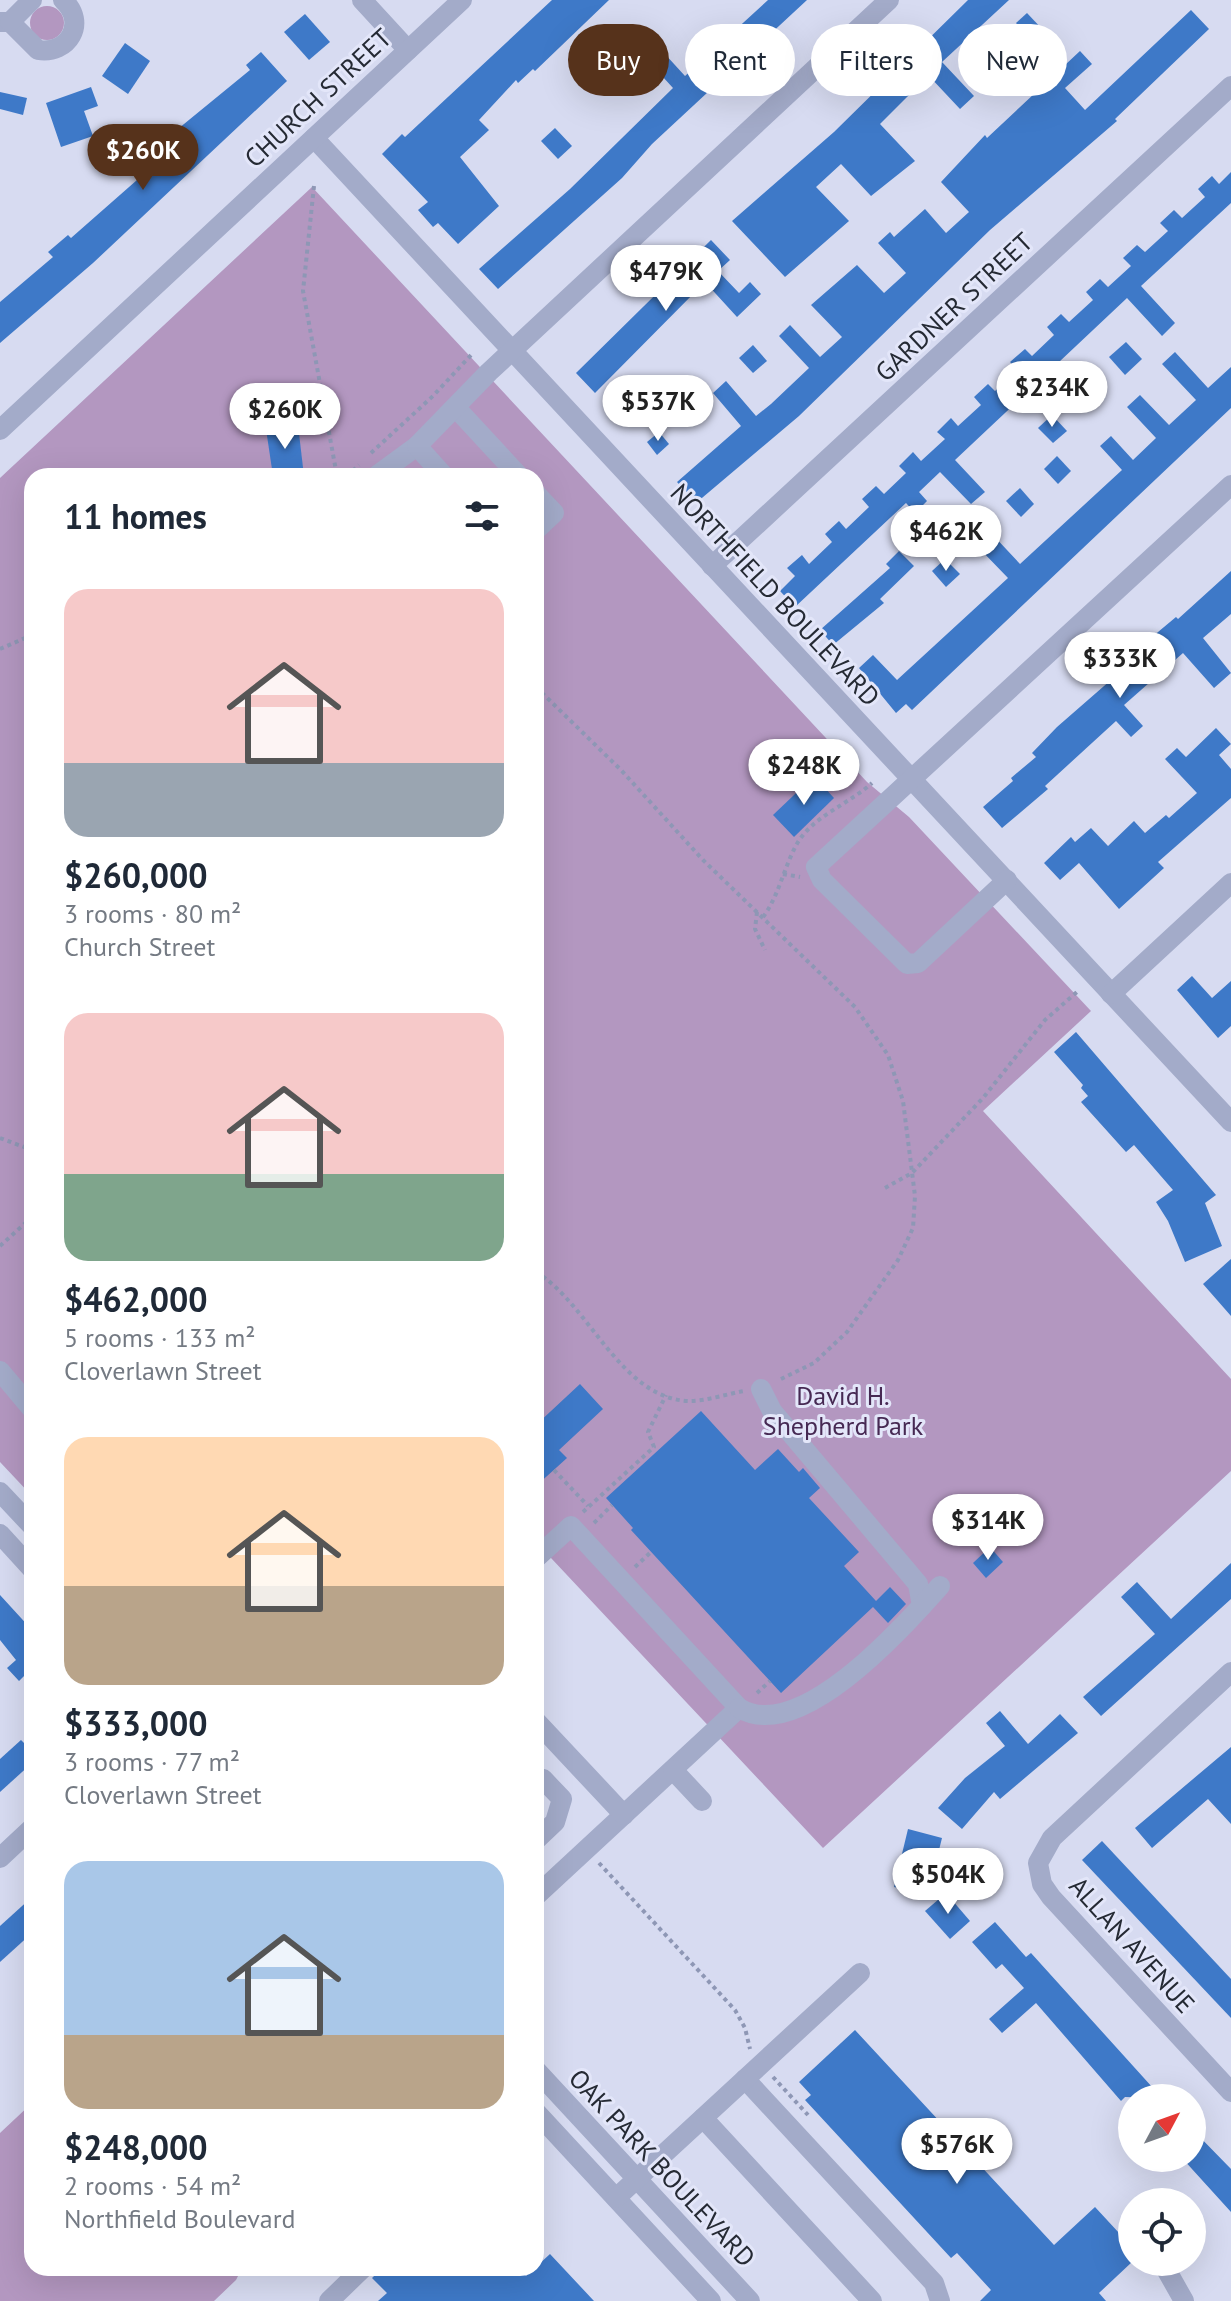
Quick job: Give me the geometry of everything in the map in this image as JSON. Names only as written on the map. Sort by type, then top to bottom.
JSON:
[{"type":"street","points":[[32,0],[5,22],[38,50],[57,50],[65,45],[74,31],[73,14],[63,0]]},
{"type":"street","points":[[362,0],[408,50]]},
{"type":"street","name":"CHURCH STREET","points":[[0,430],[462,0]]},
{"type":"street","points":[[372,468],[417,446],[512,351],[889,0]]},
{"type":"street","name":"GARDNER STREET","points":[[712,566],[1231,86]]},
{"type":"street","name":"NORTHFIELD BOULEVARD","points":[[314,138],[1231,1122]]},
{"type":"street","points":[[457,409],[512,468]]},
{"type":"street","points":[[417,446],[437,468]]},
{"type":"street","points":[[1007,880],[918,963],[907,964],[822,880],[816,867],[1231,485]]},
{"type":"street","points":[[544,502],[554,513],[544,522]]},
{"type":"street","points":[[1111,994],[1231,883]]},
{"type":"street","points":[[4,1382],[24,1401]]},
{"type":"street","points":[[761,1389],[772,1411],[918,1584],[922,1606]]},
{"type":"street","points":[[5,1506],[24,1520]]},
{"type":"street","points":[[544,1552],[580,1527],[744,1704],[749,1714],[779,1714],[829,1691],[877,1655],[940,1586]]},
{"type":"street","points":[[0,1534],[24,1560]]},
{"type":"street","name":"ALLAN AVENUE","points":[[1227,2080],[1051,1897],[1042,1884],[1038,1863],[1052,1838],[1231,1672]]},
{"type":"street","points":[[544,1889],[744,1704]]},
{"type":"street","points":[[544,1730],[624,1815]]},
{"type":"street","points":[[673,1770],[702,1801]]},
{"type":"street","points":[[544,1780],[562,1799],[555,1822],[544,1832]]},
{"type":"street","points":[[0,1858],[24,1836]]},
{"type":"street","points":[[616,2198],[860,1973]]},
{"type":"street","name":"OAK PARK BOULEVARD","points":[[544,2079],[750,2301]]},
{"type":"street","points":[[745,2079],[934,2283],[940,2301]]},
{"type":"street","points":[[703,2118],[872,2301]]},
{"type":"street","name":"OAK PARK BOULEVARD","points":[[544,2125],[711,2301]]},
{"type":"street","points":[[329,2301],[355,2276]]},
{"type":"street","points":[[1170,2276],[1184,2301]]},
{"type":"path","points":[[314,186],[303,291],[336,468]]},
{"type":"path","points":[[371,454],[433,396],[472,354]]},
{"type":"path","points":[[0,649],[24,638]]},
{"type":"path","points":[[544,695],[621,770],[703,860],[855,1007],[888,1055],[903,1101],[912,1173],[913,1228],[876,1293],[847,1332],[814,1363],[761,1389],[689,1401],[654,1392],[617,1359],[585,1317],[552,1281],[544,1276]]},
{"type":"path","points":[[763,917],[800,840],[831,811],[855,798],[872,783]]},
{"type":"path","points":[[757,912],[755,929],[765,950]]},
{"type":"path","points":[[885,1188],[912,1173],[983,1098],[1045,1020],[1078,991]]},
{"type":"path","points":[[0,1138],[24,1147]]},
{"type":"path","points":[[0,1246],[24,1224]]},
{"type":"path","points":[[580,1527],[588,1507],[654,1447],[648,1432],[666,1395]]},
{"type":"path","points":[[554,1470],[588,1507]]},
{"type":"path","points":[[580,1527],[612,1505]]},
{"type":"path","points":[[629,1572],[651,1552]]},
{"type":"path","points":[[744,1704],[770,1681]]},
{"type":"green space","points":[[47,6],[59,11],[64,23],[59,35],[47,40],[35,35],[30,23],[35,11]]},
{"type":"green space","name":"David H. Shepherd Park","points":[[312,187],[867,782],[909,817],[1091,1011],[983,1111],[1231,1379],[1231,1471],[823,1848],[544,1551],[544,468],[24,468],[24,1488],[0,1462],[0,478]]},
{"type":"green space","points":[[24,2110],[24,2276],[238,2276],[236,2280],[214,2301],[0,2301],[0,2133]]},
{"type":"building","points":[[552,0],[609,0],[584,24],[568,24],[568,39],[535,71],[533,69],[518,83],[516,80],[479,120],[489,130],[460,157],[499,206],[458,244],[438,223],[433,227],[418,210],[428,202],[382,154],[402,134],[405,137]]},
{"type":"building","points":[[768,0],[807,0],[781,24],[742,24]]},
{"type":"building","points":[[968,0],[1009,0],[983,24],[958,24],[958,47],[942,62],[942,26]]},
{"type":"building","points":[[1191,10],[1209,29],[1115,119],[1117,121],[990,230],[799,416],[696,503],[677,482],[741,426],[713,393],[726,381],[756,416],[809,368],[779,336],[790,325],[820,357],[842,337],[811,305],[857,265],[884,293],[906,273],[878,243],[890,232],[894,237],[925,209],[946,233],[969,212],[941,182],[985,135],[987,138],[1032,96],[1067,96],[1067,90],[1085,110]]},
{"type":"building","points":[[1027,13],[1037,24],[1017,24]]},
{"type":"building","points":[[305,14],[330,42],[309,60],[284,32]]},
{"type":"building","points":[[125,43],[150,61],[128,94],[102,76]]},
{"type":"building","points":[[1080,51],[1092,64],[1067,86],[1067,63]]},
{"type":"building","points":[[261,52],[287,81],[93,263],[0,343],[0,302],[53,257],[48,252],[68,235],[71,238],[170,151],[162,142],[250,70],[246,65]]},
{"type":"building","points":[[669,58],[685,76],[685,96],[704,96],[652,144],[622,178],[498,289],[479,269],[570,189],[665,96],[669,96],[673,88],[669,84]]},
{"type":"building","points":[[942,62],[958,79],[958,96],[974,96],[960,109],[942,90]]},
{"type":"building","points":[[91,87],[98,106],[84,111],[93,136],[61,147],[46,103]]},
{"type":"building","points":[[0,92],[27,98],[23,115],[0,109]]},
{"type":"building","points":[[871,96],[908,96],[880,124],[915,161],[871,196],[841,164],[816,187],[849,221],[785,277],[732,221]]},
{"type":"building","points":[[555,128],[572,146],[558,159],[541,141]]},
{"type":"building","points":[[1231,172],[1231,203],[1141,286],[1175,323],[1162,336],[1127,298],[955,460],[985,492],[971,504],[940,472],[919,492],[927,501],[915,513],[906,503],[795,607],[780,591],[795,576],[787,568],[802,555],[809,564],[832,542],[825,534],[839,521],[846,529],[869,507],[862,499],[876,486],[884,494],[906,473],[899,466],[913,452],[921,461],[945,439],[937,432],[951,418],[958,426],[981,405],[974,397],[988,384],[995,391],[1018,370],[1010,362],[1025,349],[1032,356],[1054,335],[1047,327],[1061,314],[1069,322],[1093,300],[1086,292],[1100,279],[1108,287],[1131,266],[1123,258],[1137,245],[1145,252],[1168,231],[1160,223],[1174,210],[1182,218],[1205,197],[1198,189],[1212,176],[1219,184]]},
{"type":"building","points":[[711,240],[730,260],[718,271],[739,293],[750,282],[761,294],[737,317],[705,282],[595,393],[576,373]]},
{"type":"building","points":[[1126,342],[1142,359],[1125,375],[1109,357]]},
{"type":"building","points":[[753,345],[767,361],[753,373],[739,358]]},
{"type":"building","points":[[1175,352],[1208,388],[1231,367],[1231,408],[912,710],[906,704],[896,713],[859,668],[873,655],[897,680],[1008,578],[978,547],[992,534],[1020,564],[1122,470],[1100,446],[1111,436],[1133,460],[1156,438],[1127,407],[1140,395],[1169,425],[1196,400],[1162,364]]},
{"type":"building","points":[[1090,382],[1105,398],[1091,410],[1077,395]]},
{"type":"building","points":[[639,403],[649,414],[636,426],[625,415]]},
{"type":"building","points":[[1052,415],[1067,431],[1053,443],[1038,428]]},
{"type":"building","points":[[298,425],[303,468],[272,468],[266,429]]},
{"type":"building","points":[[659,432],[669,444],[657,455],[647,442]]},
{"type":"building","points":[[1057,456],[1071,471],[1058,484],[1044,469]]},
{"type":"building","points":[[1020,488],[1034,504],[1021,517],[1006,501]]},
{"type":"building","points":[[940,520],[955,535],[942,548],[927,533]]},
{"type":"building","points":[[899,551],[914,566],[880,599],[884,603],[833,645],[820,630],[890,568],[886,564]]},
{"type":"building","points":[[945,559],[960,574],[946,587],[932,571]]},
{"type":"building","points":[[1231,571],[1231,614],[1203,638],[1231,673],[1214,688],[1183,653],[1124,705],[1143,726],[1131,737],[1116,721],[1045,786],[1048,789],[1002,828],[983,807],[1036,757],[1032,753],[1057,727],[1135,659],[1133,657],[1158,632],[1176,617],[1178,619]]},
{"type":"building","points":[[1216,728],[1231,744],[1219,755],[1231,769],[1231,798],[1158,862],[1164,868],[1119,909],[1079,863],[1060,880],[1044,863],[1071,837],[1075,842],[1091,828],[1108,846],[1134,821],[1145,833],[1166,815],[1169,818],[1197,793],[1165,759],[1177,748],[1186,757]]},
{"type":"building","points":[[814,776],[834,798],[794,837],[773,815]]},
{"type":"building","points":[[1192,976],[1212,998],[1231,981],[1231,1026],[1218,1038],[1177,990]]},
{"type":"building","points":[[1076,1032],[1216,1195],[1205,1203],[1222,1246],[1185,1262],[1168,1221],[1156,1202],[1173,1190],[1134,1145],[1126,1152],[1081,1102],[1088,1096],[1081,1088],[1083,1085],[1054,1052]]},
{"type":"building","points":[[1231,1259],[1231,1316],[1203,1284]]},
{"type":"building","points":[[580,1384],[603,1409],[559,1450],[567,1458],[544,1479],[544,1418]]},
{"type":"building","points":[[701,1411],[755,1470],[778,1449],[799,1472],[803,1468],[820,1488],[809,1498],[859,1552],[844,1566],[876,1601],[890,1587],[906,1604],[888,1623],[873,1607],[781,1693],[631,1530],[633,1528],[606,1498]]},
{"type":"building","points":[[990,1547],[1003,1562],[986,1578],[973,1563]]},
{"type":"building","points":[[1231,1563],[1231,1599],[1101,1716],[1083,1697],[1155,1634],[1121,1597],[1137,1582],[1171,1619]]},
{"type":"building","points":[[0,1595],[24,1621],[24,1676],[19,1681],[7,1668],[16,1660],[0,1640]]},
{"type":"building","points":[[1000,1711],[1028,1744],[1060,1714],[1078,1733],[1000,1799],[994,1792],[962,1829],[938,1808],[965,1778],[1005,1746],[986,1723]]},
{"type":"building","points":[[21,1740],[24,1743],[24,1770],[0,1792],[0,1759]]},
{"type":"building","points":[[1231,1747],[1231,1824],[1208,1799],[1152,1848],[1135,1828]]},
{"type":"building","points":[[908,1829],[942,1838],[934,1870],[918,1866],[912,1891],[894,1887]]},
{"type":"building","points":[[1102,1841],[1231,1979],[1231,2018],[1082,1860]]},
{"type":"building","points":[[946,1893],[970,1921],[950,1939],[925,1911]]},
{"type":"building","points":[[24,1904],[24,1940],[0,1962],[0,1926]]},
{"type":"building","points":[[995,1922],[1026,1957],[1031,1953],[1149,2084],[1118,2084],[1118,2098],[1036,2003],[1002,2033],[989,2019],[1024,1988],[1002,1964],[996,1969],[972,1942]]},
{"type":"building","points":[[855,2030],[942,2124],[948,2119],[970,2142],[964,2148],[1054,2245],[1095,2207],[1118,2232],[1118,2275],[1099,2293],[1106,2301],[980,2301],[991,2290],[957,2253],[951,2258],[805,2100],[811,2095],[799,2082]]},
{"type":"building","points":[[1206,2143],[1231,2169],[1231,2212],[1195,2172],[1206,2172]]},
{"type":"building","points":[[550,2254],[594,2301],[378,2301],[387,2293],[372,2278],[544,2276],[544,2260]]}]
